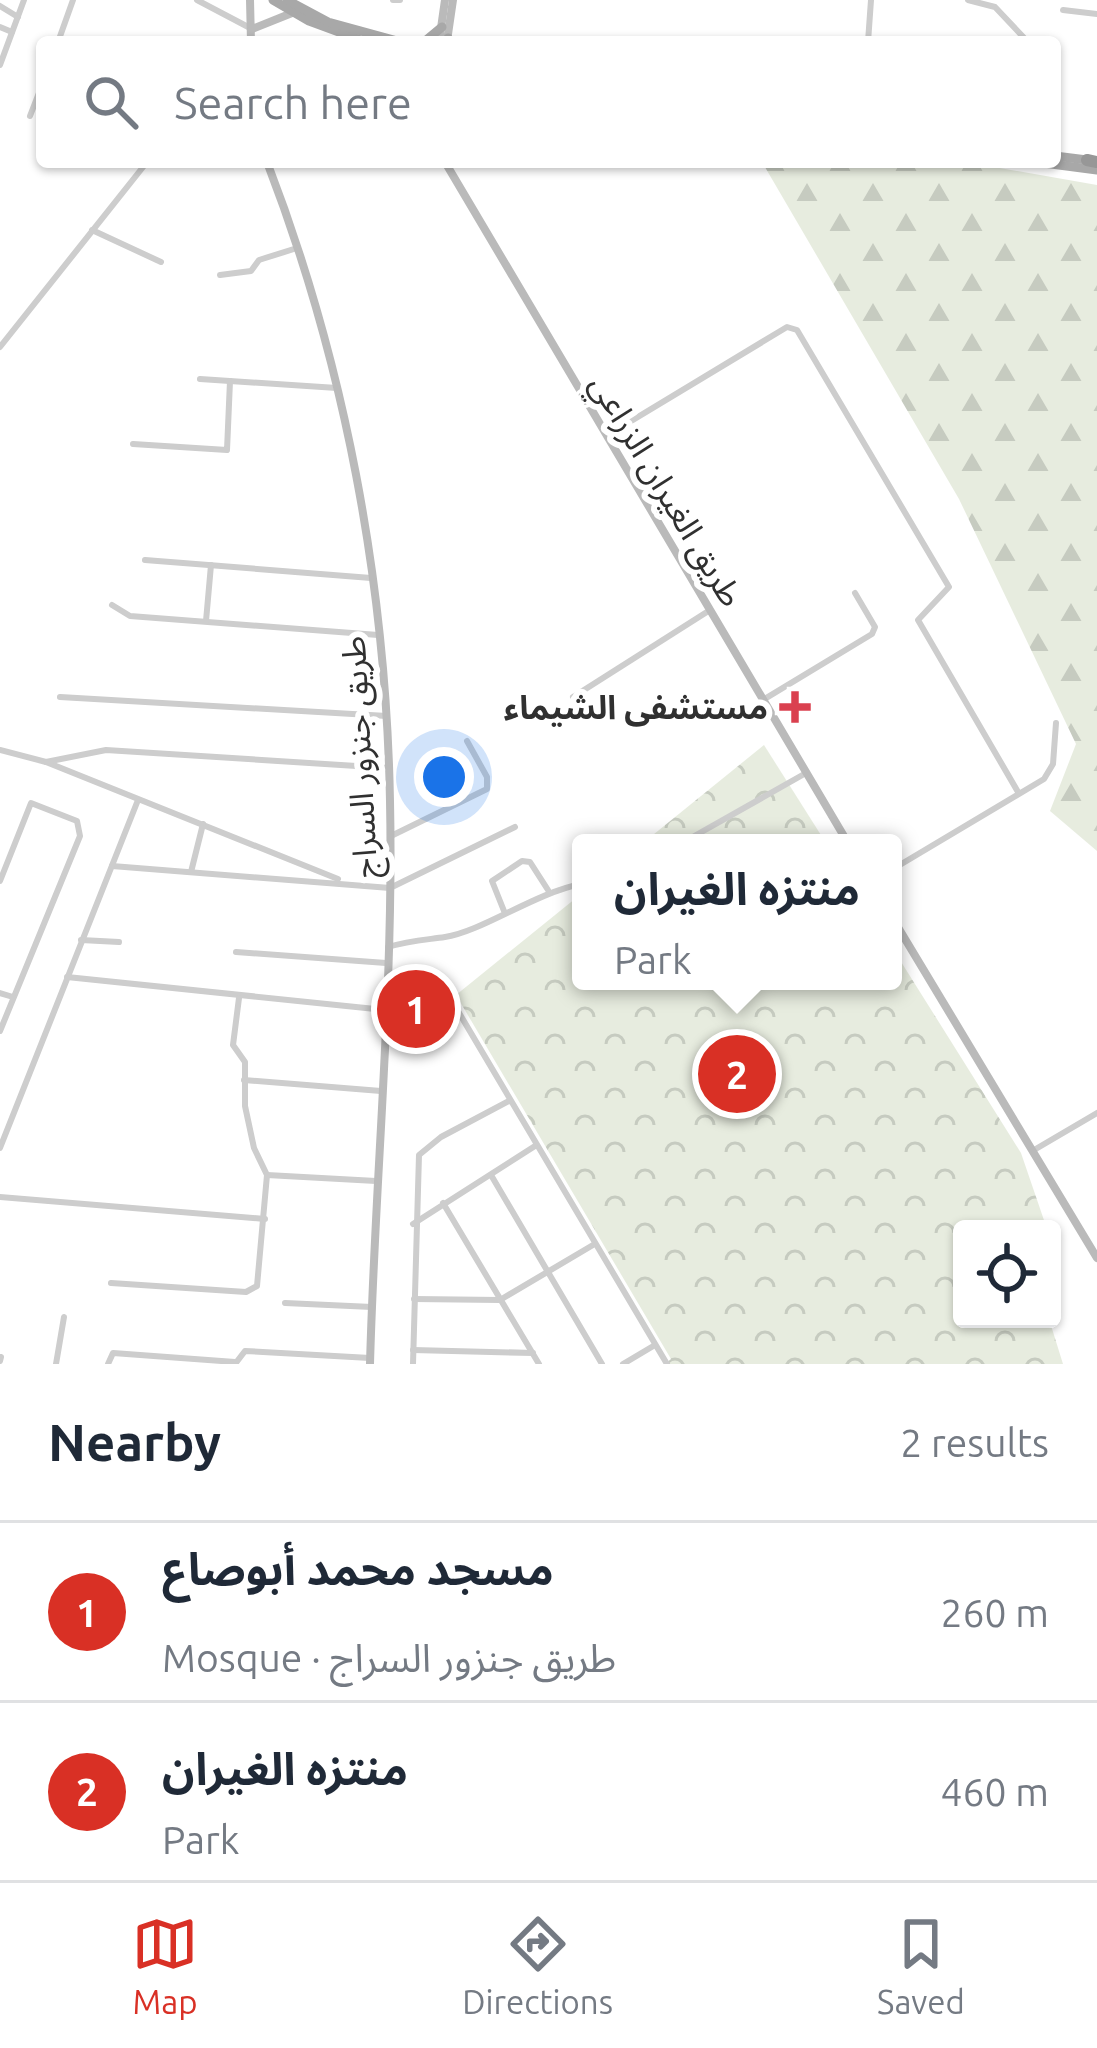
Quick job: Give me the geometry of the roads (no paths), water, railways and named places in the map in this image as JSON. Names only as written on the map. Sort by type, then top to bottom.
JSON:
[{"type":"main road","points":[[273,0],[340,36]]},
{"type":"main road","points":[[287,0],[328,22],[378,36]]},
{"type":"main road","points":[[1061,157],[1094,163]]},
{"type":"main road","points":[[1061,162],[1094,163]]},
{"type":"street","points":[[0,65],[24,0]]},
{"type":"street","points":[[60,36],[74,0]]},
{"type":"street","points":[[197,0],[252,29],[292,13]]},
{"type":"street","points":[[250,0],[251,36]]},
{"type":"street","points":[[445,36],[449,0]]},
{"type":"street","points":[[868,36],[871,0]]},
{"type":"street","points":[[968,0],[986,1],[1023,36]]},
{"type":"street","points":[[0,6],[18,16]]},
{"type":"street","points":[[1064,10],[1097,14]]},
{"type":"street","points":[[0,27],[12,32]]},
{"type":"street","points":[[30,116],[36,100]]},
{"type":"street","points":[[0,347],[142,168]]},
{"type":"street","name":"طريق جنزور السراج","points":[[269,168],[300,247],[340,388],[371,578],[387,716],[391,836],[370,1361]]},
{"type":"street","name":"طريق الغيران الزراعي","points":[[449,168],[843,834]]},
{"type":"street","points":[[92,230],[161,262]]},
{"type":"street","points":[[220,275],[250,271],[259,260],[300,247]]},
{"type":"street","points":[[606,436],[787,327],[797,330],[949,586],[919,613],[918,620],[1018,792]]},
{"type":"street","points":[[200,379],[340,388]]},
{"type":"street","points":[[133,444],[227,450],[230,381]]},
{"type":"street","points":[[145,560],[371,578]]},
{"type":"street","points":[[206,621],[211,566]]},
{"type":"street","points":[[764,700],[872,634],[875,627],[855,592]]},
{"type":"street","points":[[112,604],[130,616],[378,634]]},
{"type":"street","points":[[573,698],[710,610]]},
{"type":"street","points":[[60,697],[387,716]]},
{"type":"street","points":[[902,863],[1050,772],[1056,723]]},
{"type":"street","points":[[391,836],[487,789],[487,776],[467,741]]},
{"type":"street","points":[[0,750],[46,762],[317,867],[343,883]]},
{"type":"street","points":[[46,762],[63,754],[127,751],[389,768]]},
{"type":"street","points":[[698,834],[806,773]]},
{"type":"street","points":[[0,1148],[138,800]]},
{"type":"street","points":[[0,881],[31,802],[80,825],[0,1031]]},
{"type":"street","points":[[191,872],[202,824]]},
{"type":"street","points":[[112,866],[389,888],[515,827]]},
{"type":"street","points":[[504,911],[492,880],[521,862],[530,862],[548,890]]},
{"type":"street","points":[[388,947],[422,936],[446,937],[548,890],[572,886]]},
{"type":"street","points":[[902,934],[1097,1258]]},
{"type":"street","points":[[81,940],[119,942]]},
{"type":"street","points":[[236,952],[386,963]]},
{"type":"street","points":[[67,977],[385,1010]]},
{"type":"street","points":[[0,993],[14,997]]},
{"type":"street","points":[[111,1283],[253,1290],[260,1279],[267,1175],[254,1148],[243,1056],[233,1045],[239,998]]},
{"type":"street","points":[[452,1001],[667,1364]]},
{"type":"street","points":[[244,1080],[382,1091]]},
{"type":"street","points":[[413,1364],[413,1224],[423,1149],[508,1101]]},
{"type":"street","points":[[1034,1150],[1097,1113]]},
{"type":"street","points":[[413,1224],[535,1146]]},
{"type":"street","points":[[267,1175],[376,1181]]},
{"type":"street","points":[[491,1175],[602,1364]]},
{"type":"street","points":[[0,1197],[265,1219]]},
{"type":"street","points":[[443,1203],[539,1364]]},
{"type":"street","points":[[414,1299],[500,1300],[594,1245]]},
{"type":"street","points":[[285,1303],[372,1306]]},
{"type":"street","points":[[56,1364],[64,1317]]},
{"type":"street","points":[[623,1364],[656,1346]]},
{"type":"street","points":[[413,1350],[532,1354]]},
{"type":"street","points":[[108,1364],[113,1353],[235,1363],[245,1351],[370,1361]]},
{"type":"street","points":[[280,1353],[280,1364]]},
{"type":"place","name":"مستشفى الشيماء","points":[[795,707]]},
{"type":"place","name":"مسجد محمد أبوصاع","points":[[416,1009]]},
{"type":"place","name":"منتزه الغيران","points":[[737,1074]]}]
